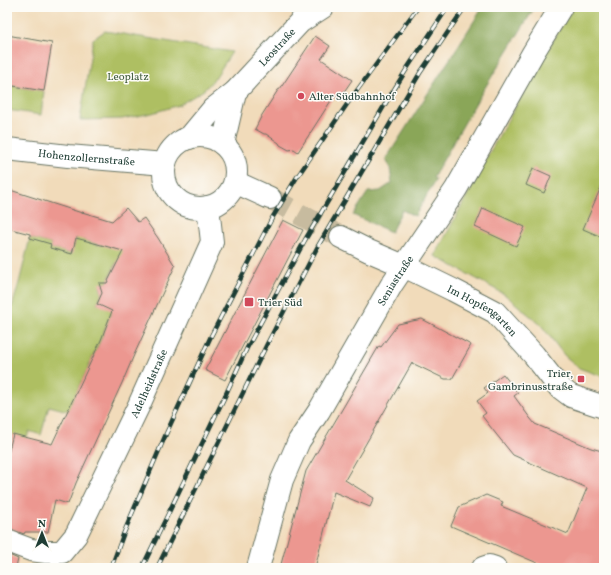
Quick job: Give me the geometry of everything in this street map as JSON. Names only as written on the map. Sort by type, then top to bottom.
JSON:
[{"type":"street","name":"Leostraße","points":[[189,138],[213,109],[235,92],[300,22],[323,7]]},
{"type":"street","name":"Seniastraße","points":[[258,568],[282,480],[299,441],[319,411],[392,284],[456,190],[533,53],[561,7]]},
{"type":"street","name":"Leostraße","points":[[223,144],[235,92]]},
{"type":"street","points":[[201,136],[212,138],[223,144],[235,161],[236,172],[235,182],[231,191],[225,198],[217,204],[208,207],[196,208],[185,204],[175,197],[168,188],[165,176],[165,164],[174,148],[189,138],[201,136]]},
{"type":"street","name":"Hohenzollernstraße","points":[[7,149],[68,156],[165,164]]},
{"type":"street","points":[[235,182],[270,198]]},
{"type":"street","name":"Adelheidstraße","points":[[7,540],[30,550],[62,552],[76,535],[139,405],[212,242],[208,207]]},
{"type":"street","name":"Im Hopfengarten","points":[[341,237],[404,266],[495,312],[534,355],[559,387],[571,396],[604,408]]},
{"type":"street","points":[[483,568],[489,566],[494,568]]},
{"type":"green space","points":[[483,7],[535,7],[478,99],[433,178],[436,179],[415,216],[402,210],[391,232],[353,215],[368,192],[380,191],[392,183],[390,168],[386,159]]},
{"type":"green space","points":[[573,7],[604,7],[604,377],[579,368],[564,355],[541,325],[504,294],[435,256],[491,150]]},
{"type":"green space","name":"Leoplatz","points":[[105,31],[232,52],[215,78],[204,90],[179,105],[152,113],[122,119],[80,120],[93,39]]},
{"type":"green space","points":[[7,85],[44,91],[41,115],[7,110]]},
{"type":"green space","points":[[79,231],[83,240],[99,245],[118,240],[128,256],[125,266],[116,263],[107,283],[102,283],[100,287],[102,293],[97,304],[110,305],[112,311],[101,339],[68,411],[49,406],[41,435],[29,431],[27,438],[10,448],[7,447],[7,306],[12,307],[30,238],[51,244],[50,248],[71,254]]},
{"type":"building","points":[[7,35],[52,43],[44,91],[7,85]]},
{"type":"building","name":"Alter Südbahnhof","points":[[315,36],[330,46],[321,59],[352,80],[339,99],[334,96],[298,152],[294,149],[289,150],[266,134],[255,129],[278,90]]},
{"type":"building","points":[[533,168],[551,176],[544,193],[526,185]]},
{"type":"building","points":[[604,180],[604,238],[583,229]]},
{"type":"building","points":[[7,189],[112,221],[126,208],[138,222],[144,218],[175,266],[76,483],[68,504],[55,500],[48,532],[25,532],[24,534],[7,529],[7,458],[13,434],[52,444],[101,340],[112,311],[97,304],[102,293],[99,283],[107,283],[123,251],[76,238],[72,254],[50,248],[51,244],[30,238],[30,234],[7,228]]},
{"type":"building","points":[[483,208],[525,227],[516,246],[475,227]]},
{"type":"building","points":[[283,220],[303,230],[225,380],[205,370]]},
{"type":"building","points":[[422,319],[471,345],[452,379],[445,379],[412,363],[345,480],[374,498],[370,507],[334,492],[315,568],[280,568],[306,471],[379,346],[381,347],[398,324]]},
{"type":"building","points":[[503,374],[518,393],[514,396],[535,424],[591,448],[602,451],[604,448],[604,568],[549,568],[451,526],[459,507],[486,495],[503,502],[501,506],[568,534],[587,488],[513,455],[482,416],[486,413],[477,401],[488,393],[484,388]]},
{"type":"building","points":[[7,554],[18,559],[16,568],[7,568]]},
{"type":"tunnel","points":[[270,198],[341,237]]},
{"type":"railway","points":[[111,568],[123,535],[166,434],[211,336],[271,220],[297,177],[350,100],[418,7]]},
{"type":"railway","points":[[142,568],[247,348],[305,240],[387,101],[448,7]]},
{"type":"railway","points":[[157,568],[267,344],[318,246],[420,73],[465,7]]},
{"type":"place","name":"Alter Südbahnhof","points":[[301,96]]},
{"type":"place","name":"Trier Süd","points":[[249,302]]},
{"type":"place","name":"Trier, Gambrinusstraße","points":[[581,379]]}]
